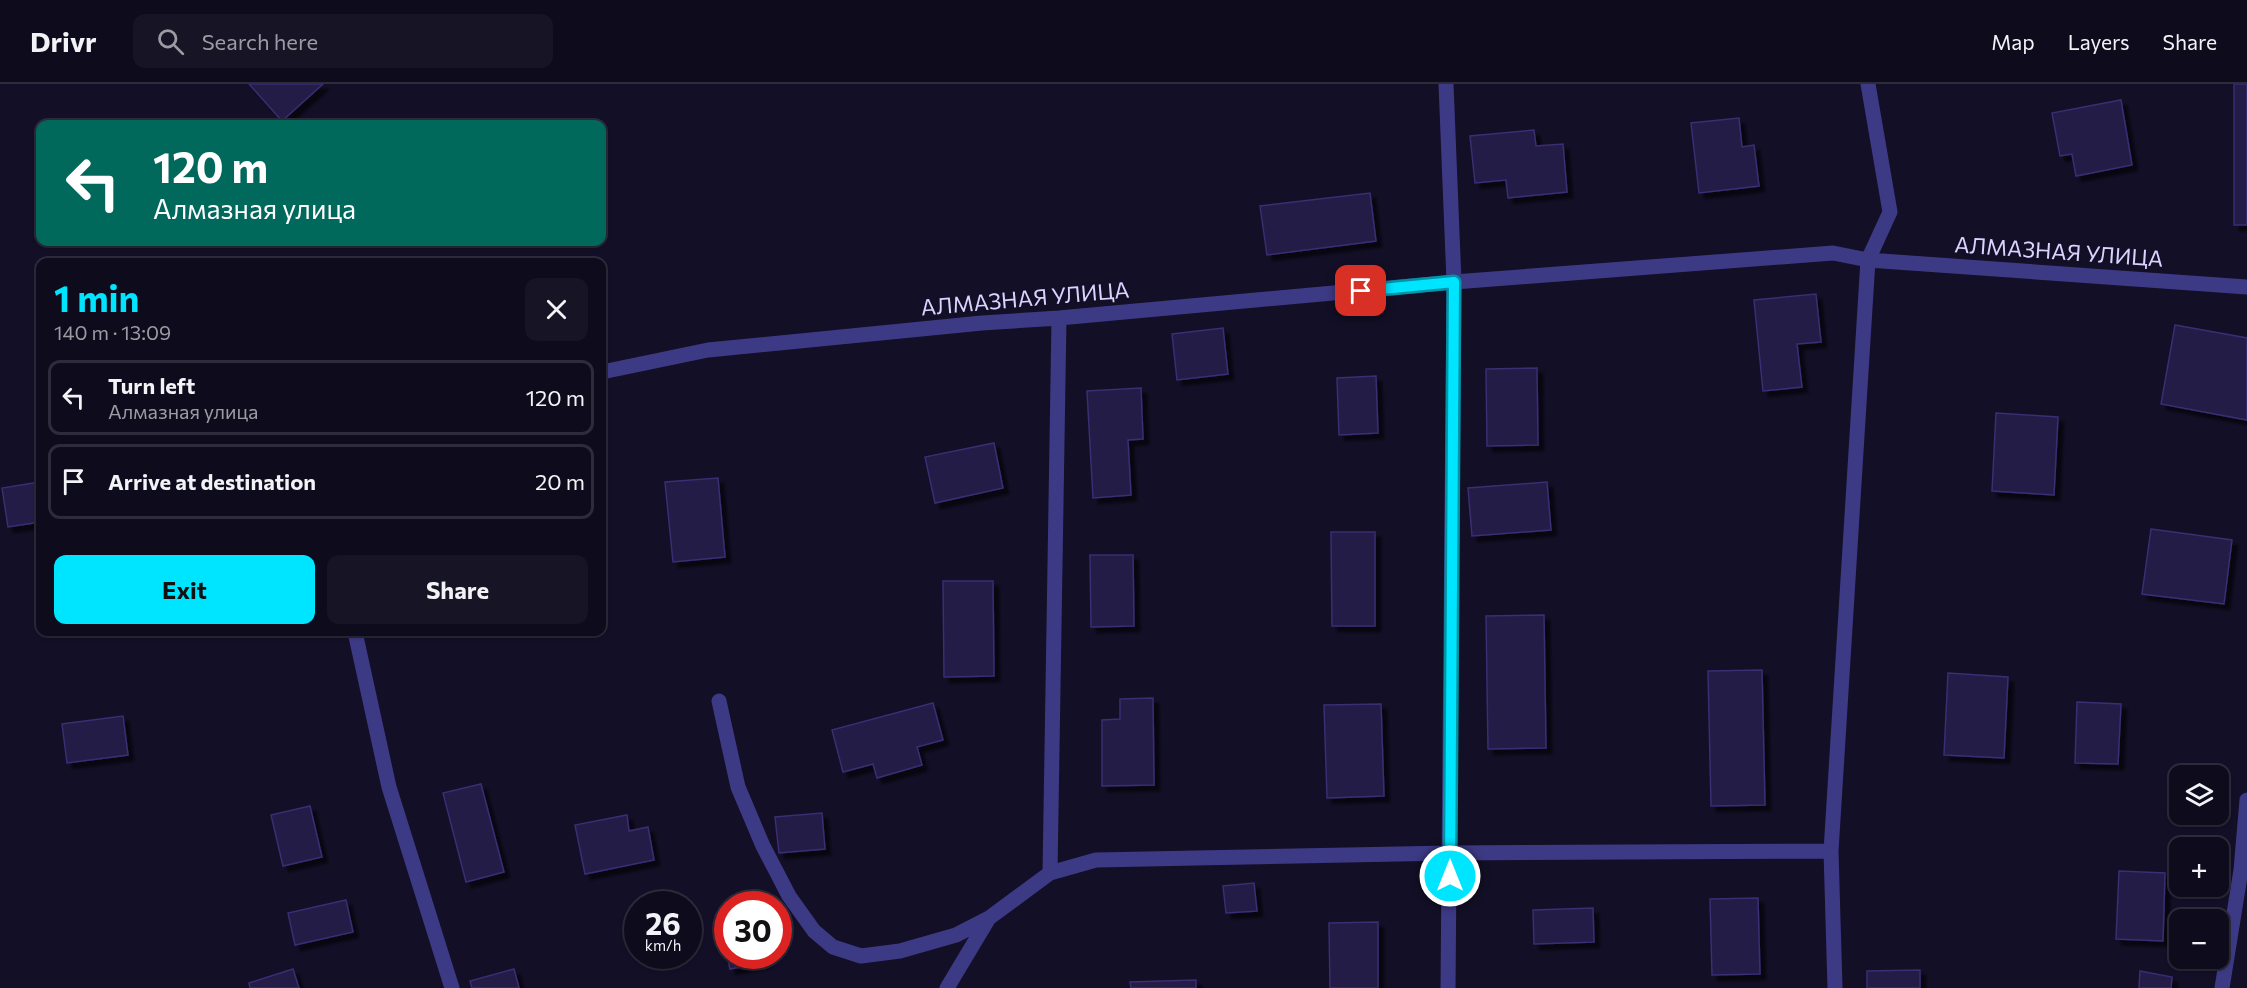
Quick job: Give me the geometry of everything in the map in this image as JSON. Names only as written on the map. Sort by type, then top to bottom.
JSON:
[{"type":"street","points":[[1446,84],[1454,282],[1448,988]]},
{"type":"street","points":[[1835,988],[1831,851],[1868,260],[1890,212],[1868,84]]},
{"type":"street","name":"АЛМАЗНАЯ УЛИЦА","points":[[606,371],[708,350],[970,324],[1454,282],[1833,253],[1868,260],[2247,287]]},
{"type":"street","points":[[1050,873],[1059,318]]},
{"type":"street","points":[[356,636],[389,787],[452,988]]},
{"type":"street","points":[[719,701],[738,787],[763,846],[789,896],[814,931],[833,947],[861,956],[900,951],[956,935],[989,918],[1050,873],[1096,860],[1831,851]]},
{"type":"street","points":[[2223,988],[2241,870],[2247,800]]},
{"type":"street","points":[[947,988],[989,918]]},
{"type":"building","points":[[249,84],[323,84],[283,120]]},
{"type":"building","points":[[2234,84],[2247,84],[2247,225],[2234,225]]},
{"type":"building","points":[[2121,100],[2132,165],[2076,176],[2072,154],[2060,156],[2052,113]]},
{"type":"building","points":[[1739,118],[1742,147],[1754,145],[1759,186],[1699,193],[1691,123]]},
{"type":"building","points":[[1534,130],[1536,146],[1563,144],[1567,192],[1508,198],[1506,180],[1475,183],[1470,136]]},
{"type":"building","points":[[1370,193],[1376,241],[1267,255],[1260,206]]},
{"type":"building","points":[[1816,294],[1821,342],[1797,344],[1802,387],[1763,391],[1754,300]]},
{"type":"building","points":[[2175,325],[2247,338],[2247,420],[2161,404]]},
{"type":"building","points":[[1223,328],[1228,374],[1177,380],[1172,334]]},
{"type":"building","points":[[1537,368],[1538,445],[1487,446],[1486,369]]},
{"type":"building","points":[[1376,376],[1378,433],[1339,435],[1337,378]]},
{"type":"building","points":[[1141,388],[1143,439],[1128,440],[1131,495],[1093,498],[1087,391]]},
{"type":"building","points":[[1996,413],[2058,417],[2054,495],[1992,491]]},
{"type":"building","points":[[994,443],[1003,488],[935,503],[925,457]]},
{"type":"building","points":[[718,478],[725,557],[673,562],[665,482]]},
{"type":"building","points":[[1547,482],[1551,530],[1472,536],[1468,488]]},
{"type":"building","points":[[36,483],[36,523],[8,527],[2,488]]},
{"type":"building","points":[[2151,529],[2232,540],[2224,604],[2142,594]]},
{"type":"building","points":[[1331,532],[1375,532],[1375,626],[1332,626]]},
{"type":"building","points":[[1090,555],[1133,555],[1134,626],[1091,627]]},
{"type":"building","points":[[943,581],[993,581],[994,676],[944,677]]},
{"type":"building","points":[[1544,615],[1546,748],[1488,749],[1486,616]]},
{"type":"building","points":[[1762,670],[1765,805],[1711,806],[1708,671]]},
{"type":"building","points":[[1948,673],[2008,677],[2004,758],[1944,755]]},
{"type":"building","points":[[1153,698],[1154,785],[1102,786],[1102,720],[1120,719],[1120,699]]},
{"type":"building","points":[[2077,702],[2121,704],[2118,764],[2075,763]]},
{"type":"building","points":[[933,703],[943,740],[917,747],[922,765],[877,778],[873,764],[843,772],[832,730]]},
{"type":"building","points":[[1381,704],[1384,796],[1327,798],[1324,705]]},
{"type":"building","points":[[123,716],[128,755],[67,763],[62,724]]},
{"type":"building","points":[[481,784],[504,872],[466,882],[443,793]]},
{"type":"building","points":[[310,806],[322,857],[283,866],[271,815]]},
{"type":"building","points":[[822,813],[825,849],[779,853],[775,817]]},
{"type":"building","points":[[627,815],[629,831],[648,827],[654,860],[585,874],[575,825]]},
{"type":"building","points":[[2119,871],[2165,873],[2163,941],[2116,939]]},
{"type":"building","points":[[1254,883],[1257,911],[1226,913],[1223,886]]},
{"type":"building","points":[[1758,898],[1760,974],[1712,975],[1710,899]]},
{"type":"building","points":[[346,900],[353,932],[295,945],[288,913]]},
{"type":"building","points":[[1593,908],[1594,942],[1534,944],[1533,910]]},
{"type":"building","points":[[1378,922],[1378,988],[1330,988],[1329,923]]},
{"type":"building","points":[[293,969],[299,988],[250,988],[249,983]]},
{"type":"building","points":[[514,969],[519,988],[472,988],[470,981]]},
{"type":"building","points":[[1920,970],[1920,988],[1867,988],[1867,971]]},
{"type":"building","points":[[2140,971],[2172,977],[2171,988],[2139,988]]},
{"type":"building","points":[[1196,980],[1196,988],[1131,988],[1130,982]]},
{"type":"route","points":[[1361,291],[1454,282],[1450,876]]}]
